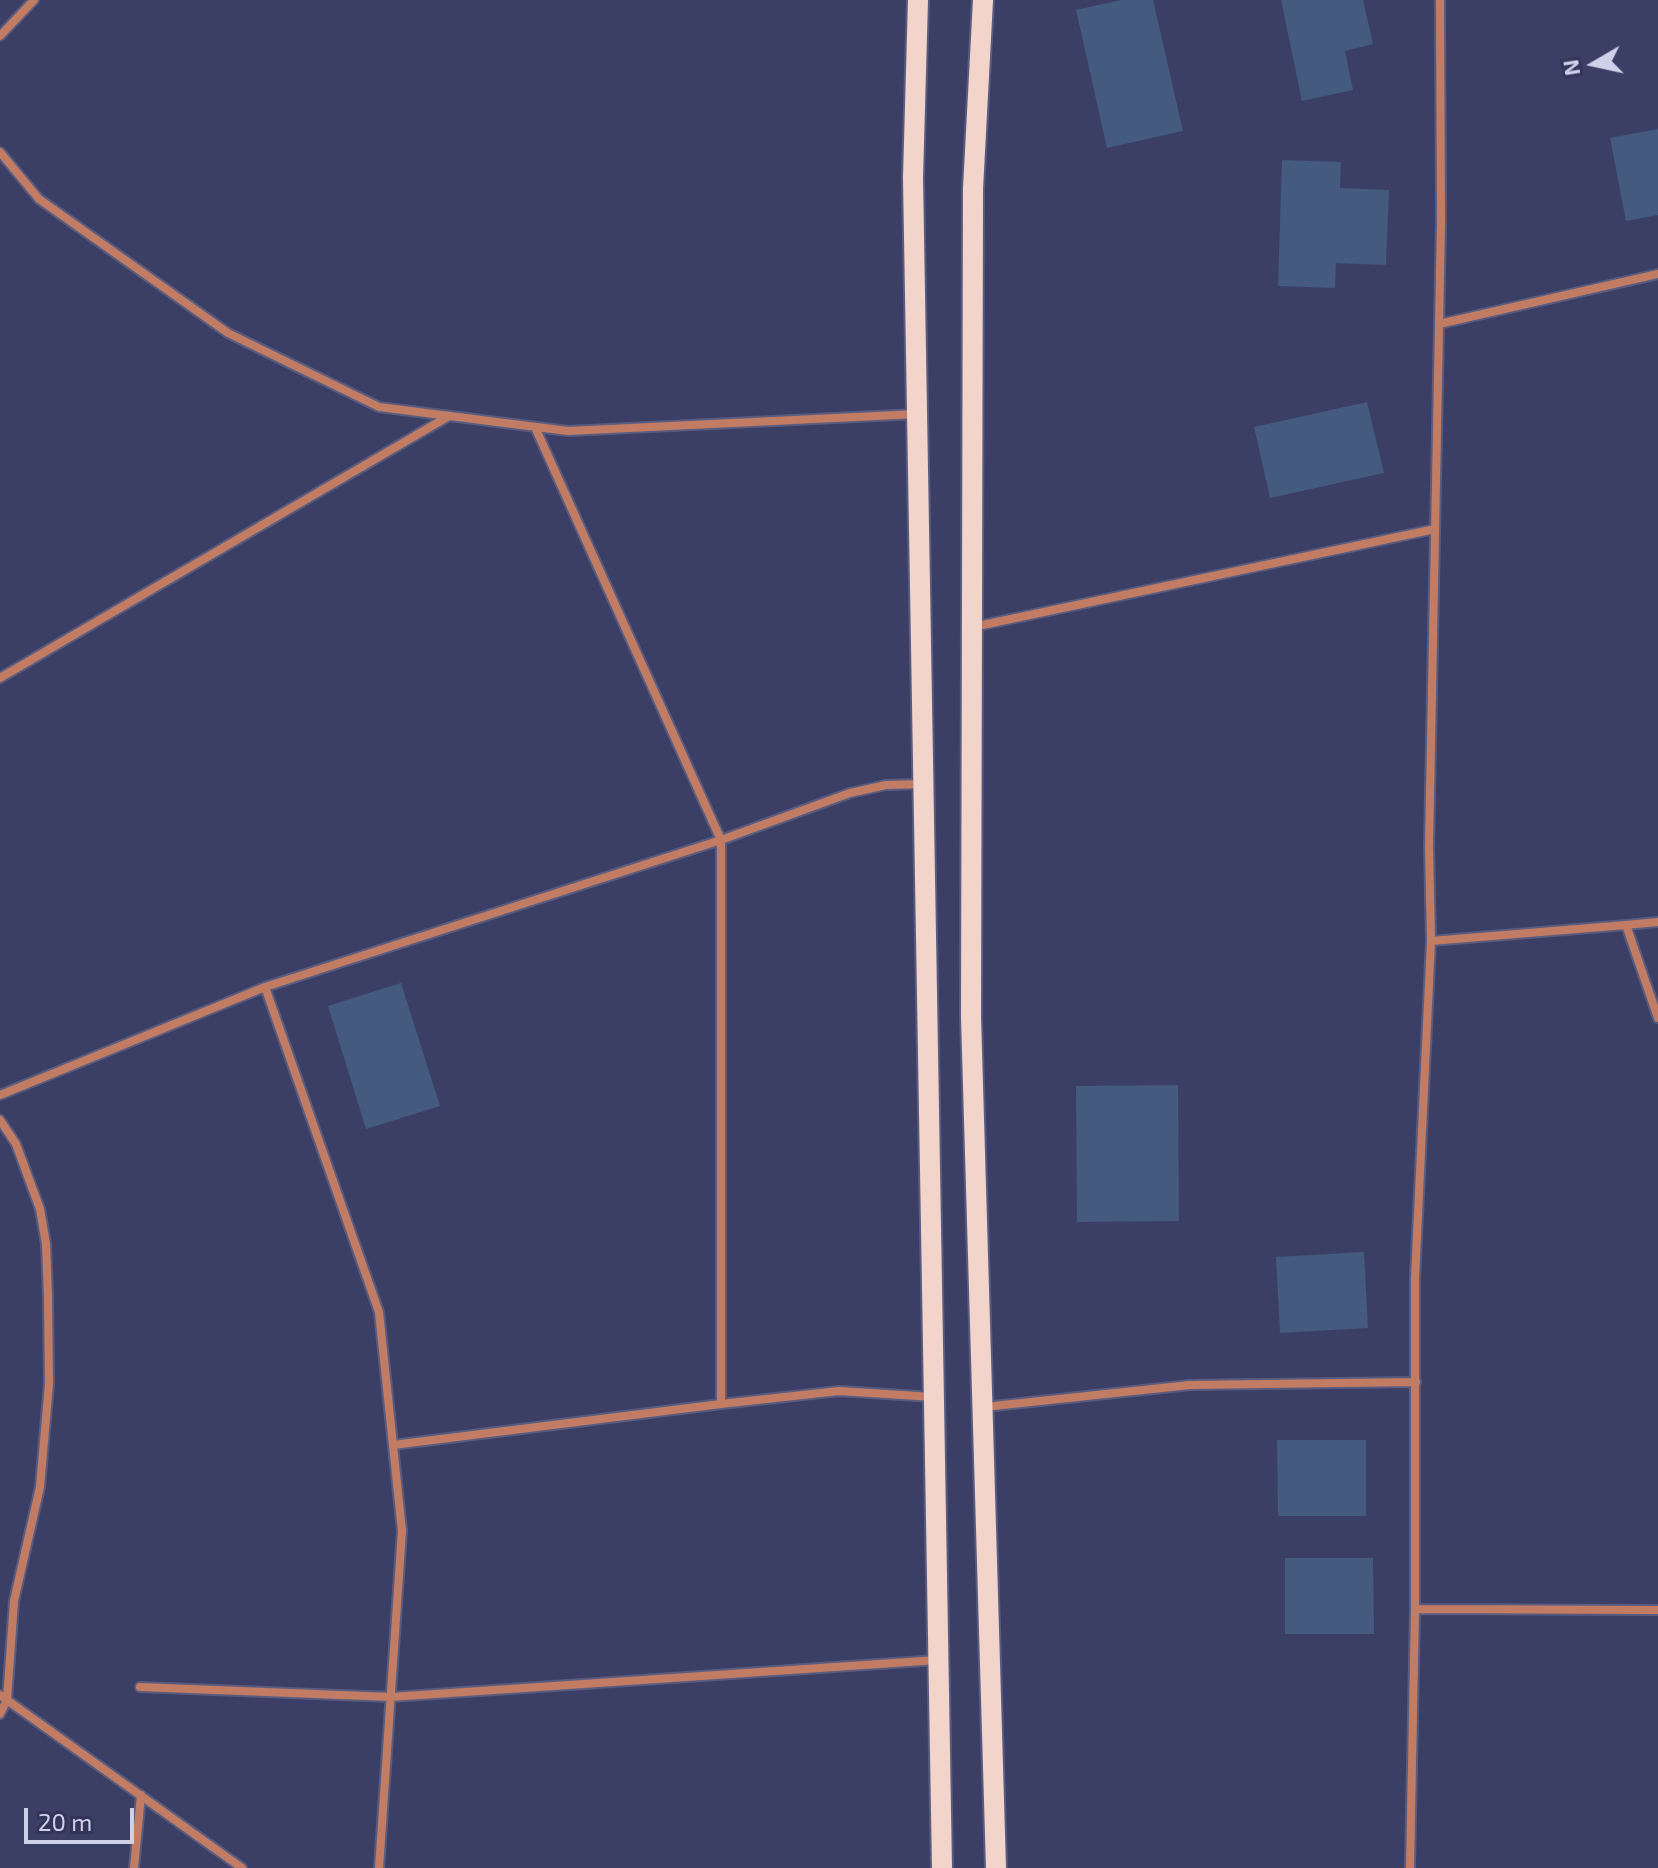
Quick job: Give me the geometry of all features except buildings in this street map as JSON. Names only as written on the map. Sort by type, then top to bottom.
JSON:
[{"type":"main road","points":[[918,0],[913,178],[942,1868]]},
{"type":"main road","points":[[983,0],[973,189],[971,1017],[996,1868]]},
{"type":"street","points":[[0,36],[34,0]]},
{"type":"street","points":[[1410,1868],[1415,1609],[1415,1278],[1431,941],[1429,847],[1441,222],[1440,0]]},
{"type":"street","points":[[0,152],[39,199],[228,333],[379,407],[568,431],[917,414]]},
{"type":"street","points":[[1439,324],[1658,274]]},
{"type":"street","points":[[0,678],[449,416]]},
{"type":"street","points":[[535,427],[721,840],[721,1404]]},
{"type":"street","points":[[972,627],[1435,529]]},
{"type":"street","points":[[0,1095],[265,987],[721,840],[850,793],[886,785],[924,784]]},
{"type":"street","points":[[1431,941],[1658,922]]},
{"type":"street","points":[[1626,925],[1658,1018]]},
{"type":"street","points":[[265,987],[379,1312],[402,1531],[379,1868]]},
{"type":"street","points":[[0,1120],[16,1144],[40,1209],[46,1244],[49,1384],[40,1487],[14,1601],[0,1714]]},
{"type":"street","points":[[983,1407],[1190,1385],[1416,1382]]},
{"type":"street","points":[[393,1445],[839,1391],[934,1397]]},
{"type":"street","points":[[1415,1609],[1658,1610]]},
{"type":"street","points":[[140,1687],[391,1697],[938,1660]]},
{"type":"street","points":[[4,1697],[242,1868]]},
{"type":"street","points":[[134,1868],[141,1795]]}]
